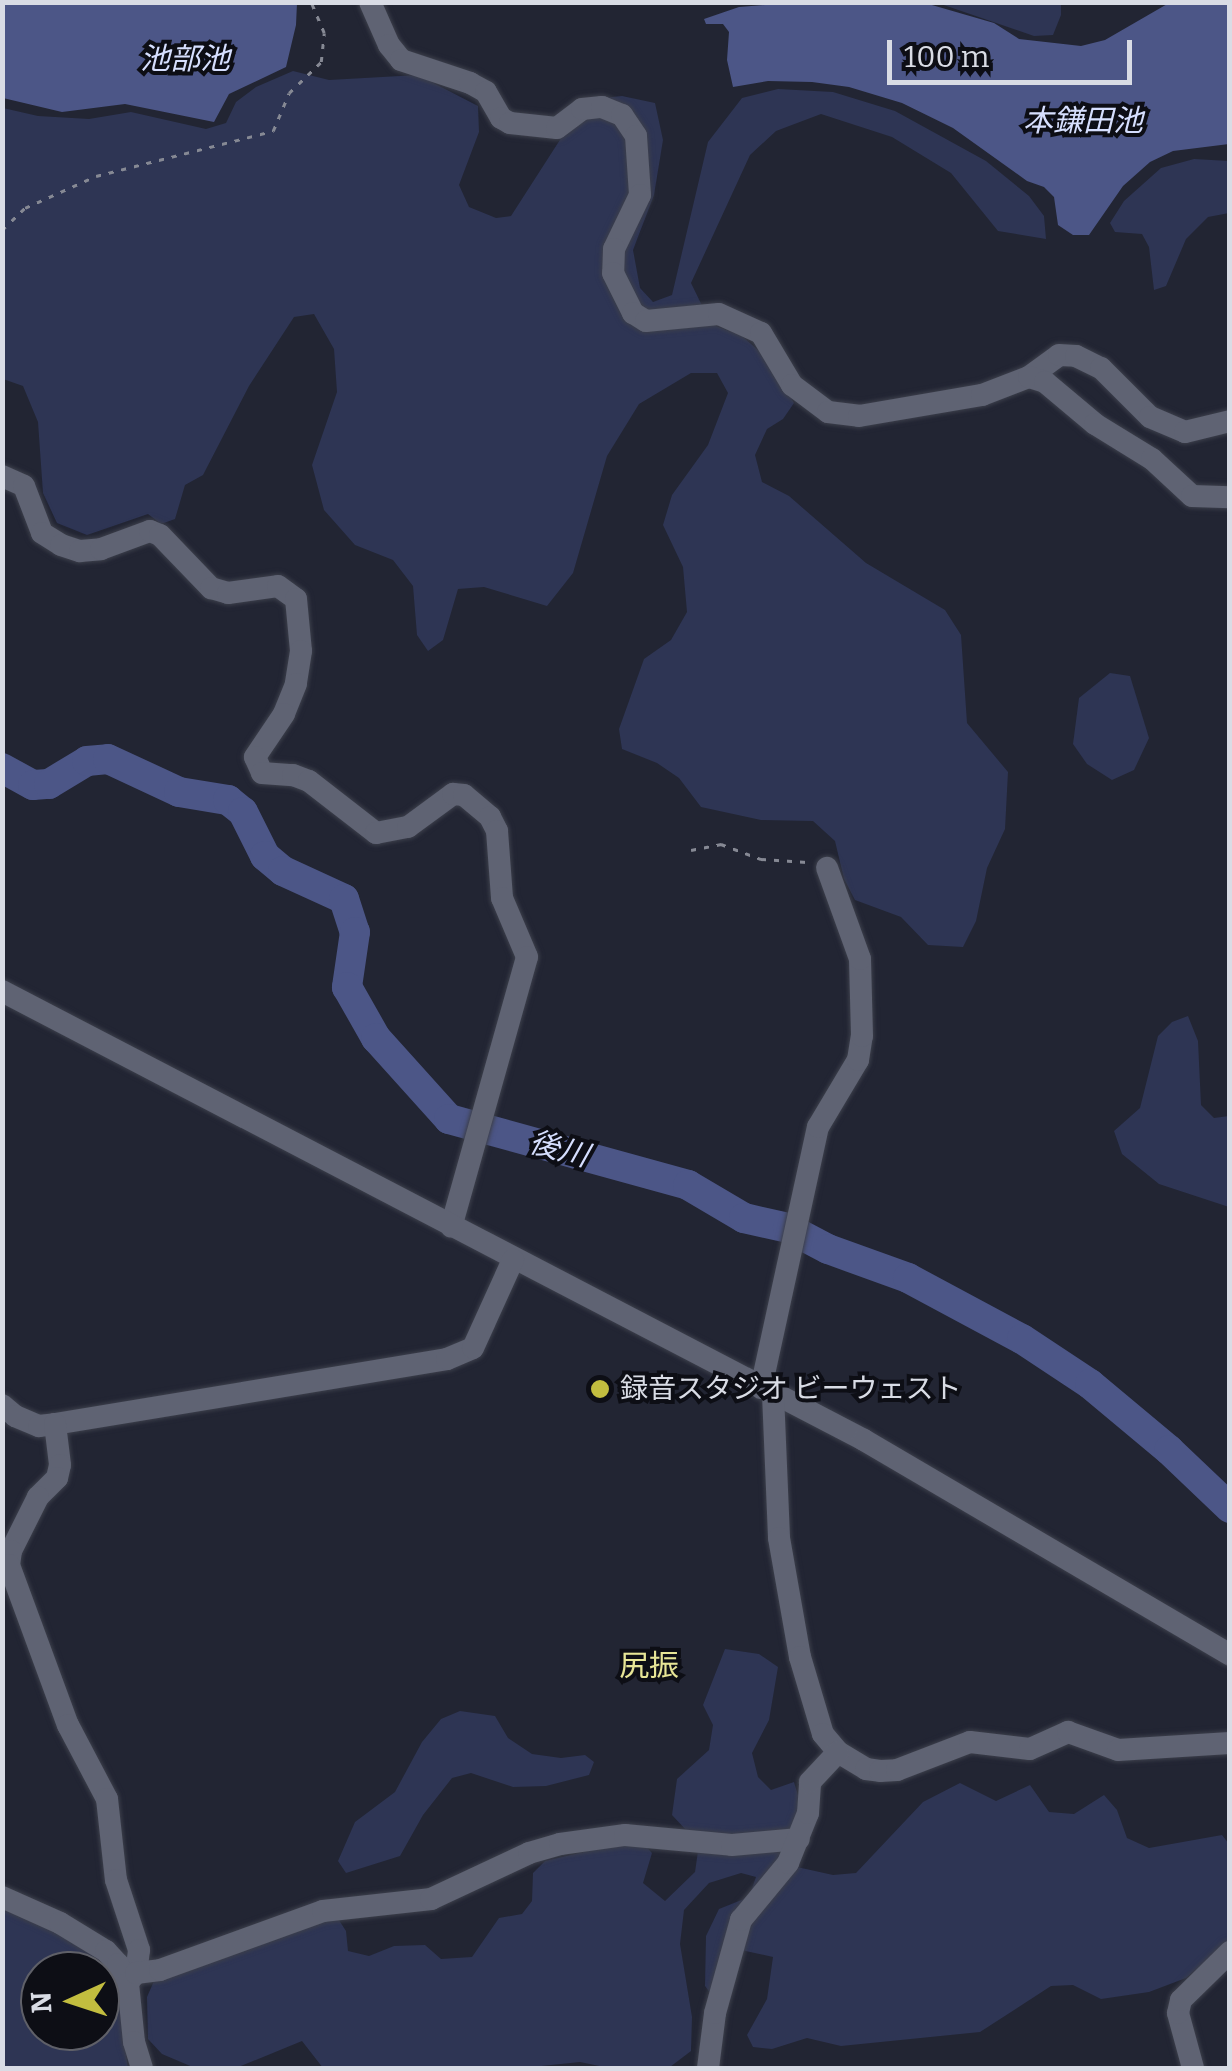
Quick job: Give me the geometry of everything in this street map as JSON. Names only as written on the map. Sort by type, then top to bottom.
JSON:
[{"type":"street","points":[[370,2],[389,45],[401,60],[486,92],[501,118],[510,123],[557,128],[582,109],[602,108],[622,115],[636,136],[640,195],[614,250],[613,273],[632,313],[646,321],[719,314],[761,333],[792,385],[842,417],[982,395],[1029,377],[1059,355],[1076,356],[1101,368],[1150,417],[1197,432],[1230,421]]},
{"type":"street","points":[[1029,377],[1045,382],[1095,424],[1152,459],[1192,496],[1230,497]]},
{"type":"street","points":[[2,476],[24,486],[42,533],[61,545],[80,550],[101,549],[150,530],[160,535],[211,588],[228,593],[278,586],[296,599],[301,651],[296,684],[284,714],[255,757],[262,773],[294,775],[309,782],[376,834],[408,826],[453,794],[464,795],[490,817],[496,831],[502,898],[527,957],[451,1227]]},
{"type":"street","points":[[827,868],[860,959],[862,1036],[852,1070],[818,1126],[767,1391],[779,1538],[800,1657],[823,1734],[838,1752],[866,1769],[880,1771],[897,1770],[970,1742],[1030,1749],[1068,1732],[1118,1750],[1230,1743]]},
{"type":"street","points":[[2,991],[978,1504],[1230,1655]]},
{"type":"street","points":[[2,1406],[39,1426],[447,1359],[473,1348],[513,1260]]},
{"type":"street","points":[[55,1424],[60,1465],[56,1478],[38,1497],[11,1551],[9,1565],[68,1725],[107,1799],[116,1880],[139,1950],[132,1978],[142,2068]]},
{"type":"street","points":[[708,2068],[715,2014],[741,1920],[788,1863],[808,1812],[810,1782],[838,1752]]},
{"type":"street","points":[[132,1978],[323,1911],[431,1898],[530,1853],[560,1844],[625,1835],[732,1845],[798,1839]]},
{"type":"street","points":[[2,1897],[106,1951],[132,1978]]},
{"type":"street","points":[[1193,2068],[1178,2013],[1181,2000],[1230,1952]]},
{"type":"path","points":[[2,230],[25,208],[96,176],[273,130],[288,93],[322,62],[324,33],[312,2]]},
{"type":"path","points":[[691,850],[721,844],[761,858],[792,859],[827,868]]},
{"type":"shaded area","points":[[938,3],[1061,3],[1061,15],[1053,35],[1034,36]]},
{"type":"shaded area","points":[[293,71],[329,80],[418,75],[478,106],[479,132],[459,185],[469,207],[496,218],[511,216],[565,132],[593,99],[622,96],[655,103],[663,140],[654,195],[633,250],[640,288],[653,302],[672,295],[708,142],[742,98],[778,89],[833,92],[895,111],[986,161],[1029,196],[1044,216],[1046,239],[998,231],[951,173],[892,137],[821,114],[776,131],[750,155],[691,283],[711,324],[742,336],[766,357],[794,403],[783,419],[767,429],[755,455],[762,482],[789,496],[866,563],[945,610],[961,635],[967,723],[1008,772],[1005,829],[987,868],[976,921],[963,947],[928,945],[901,917],[855,900],[844,879],[835,841],[813,821],[761,820],[701,807],[679,778],[657,763],[622,749],[619,729],[644,659],[671,640],[687,612],[683,567],[663,525],[672,495],[708,445],[728,393],[717,373],[691,373],[639,404],[607,456],[573,573],[547,606],[484,587],[458,589],[443,640],[428,651],[417,635],[413,586],[393,560],[355,545],[324,510],[312,465],[337,392],[334,349],[314,314],[294,317],[249,386],[203,475],[185,485],[175,519],[161,524],[148,514],[87,535],[57,523],[43,493],[38,422],[23,386],[3,379],[3,108],[38,116],[89,119],[131,112],[206,129],[226,123],[236,102],[256,87]]},
{"type":"shaded area","points":[[1194,159],[1229,161],[1229,213],[1208,217],[1186,239],[1166,286],[1154,290],[1149,247],[1142,234],[1115,232],[1110,223],[1124,201],[1161,168]]},
{"type":"shaded area","points":[[1110,673],[1130,676],[1149,738],[1134,770],[1112,780],[1087,764],[1073,744],[1079,698]]},
{"type":"shaded area","points":[[1188,1016],[1198,1041],[1201,1105],[1214,1118],[1229,1116],[1229,1207],[1159,1184],[1122,1154],[1114,1131],[1140,1108],[1158,1036],[1172,1022]]},
{"type":"shaded area","points":[[725,1649],[759,1654],[778,1667],[769,1720],[752,1753],[758,1777],[771,1790],[794,1782],[801,1805],[797,1867],[833,1875],[856,1873],[923,1802],[960,1783],[996,1801],[1030,1785],[1049,1812],[1074,1814],[1104,1795],[1117,1810],[1127,1838],[1149,1848],[1222,1835],[1229,1844],[1229,1942],[1186,1978],[1149,1992],[1101,1999],[1073,1985],[1051,1986],[980,2032],[841,2046],[807,2038],[772,2049],[753,2047],[747,2035],[767,1999],[773,1957],[741,1950],[714,1998],[705,1986],[706,1936],[719,1909],[749,1897],[756,1877],[741,1873],[709,1883],[684,1910],[680,1944],[692,2017],[691,2051],[670,2067],[609,2068],[580,2062],[522,2068],[323,2068],[302,2041],[236,2068],[195,2068],[162,2054],[148,2039],[147,1997],[154,1981],[337,1917],[346,1931],[348,1951],[369,1956],[394,1946],[425,1945],[441,1959],[472,1957],[499,1918],[522,1914],[532,1901],[533,1873],[545,1861],[639,1839],[652,1853],[643,1883],[665,1901],[695,1872],[699,1844],[672,1815],[677,1779],[709,1750],[713,1725],[703,1705]]},
{"type":"shaded area","points":[[460,1711],[495,1716],[508,1738],[532,1754],[561,1758],[585,1755],[594,1762],[589,1775],[546,1786],[513,1787],[471,1773],[452,1778],[423,1815],[400,1856],[346,1873],[338,1861],[355,1822],[395,1792],[422,1742],[441,1719]]},
{"type":"shaded area","points":[[3,1904],[89,1951],[20,1951],[20,2051],[120,2051],[120,2014],[128,2068],[3,2068]]},
{"type":"water","name":"池部池","points":[[3,2],[297,3],[286,67],[229,94],[214,122],[125,104],[62,112],[3,98]]},
{"type":"water","name":"本鎌田池","points":[[925,3],[994,23],[1019,39],[1081,46],[1105,40],[1169,3],[1229,3],[1229,144],[1173,151],[1150,162],[1123,186],[1089,235],[1073,235],[1058,225],[1054,197],[1044,187],[1027,181],[953,128],[902,103],[849,87],[812,82],[768,81],[733,87],[727,60],[729,32],[723,24],[706,24],[704,19],[739,7]]},
{"type":"waterway","name":"後川","points":[[2,768],[33,785],[49,784],[87,761],[108,759],[179,792],[228,800],[243,812],[265,856],[283,871],[344,899],[355,932],[347,987],[376,1038],[449,1119],[688,1185],[744,1218],[788,1228],[828,1249],[908,1278],[1022,1339],[1090,1384],[1230,1508]]},
{"type":"place","name":"録音スタジオ ビーウェスト","points":[[600,1389]]},
{"type":"district","name":"尻振","points":[[649,1666]]}]
